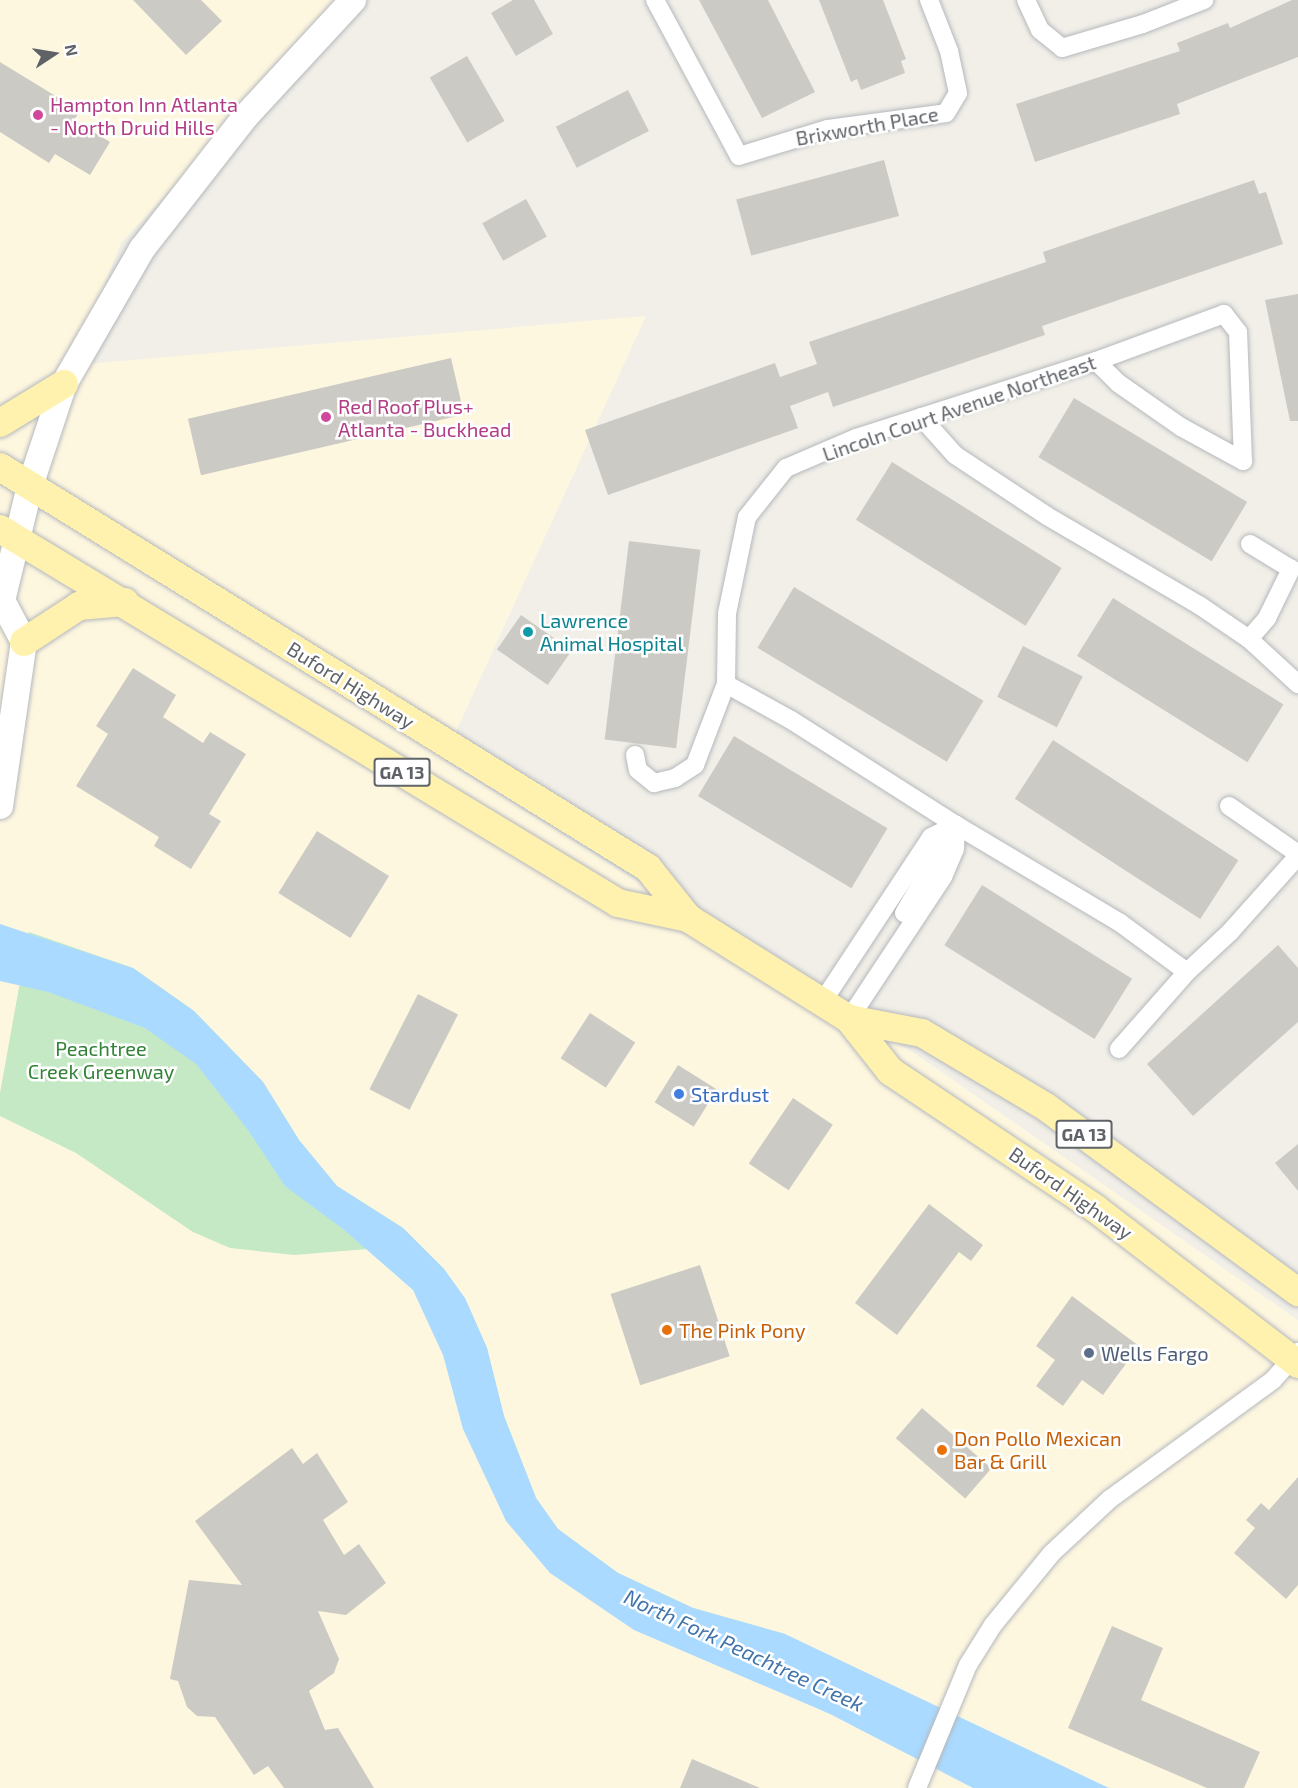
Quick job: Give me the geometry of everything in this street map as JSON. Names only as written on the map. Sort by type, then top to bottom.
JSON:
[{"type":"main road","points":[[0,806],[24,642],[2,606],[8,534],[30,486],[64,384],[142,249],[246,116],[351,1]]},
{"type":"main road","points":[[0,423],[64,384]]},
{"type":"main road","name":"Buford Highway","points":[[0,467],[648,868],[688,918]]},
{"type":"main road","name":"Buford Highway","points":[[8,534],[126,602],[618,903],[688,918],[824,1001],[849,1019],[890,1071],[1096,1209],[1296,1358]]},
{"type":"main road","points":[[24,642],[79,606],[126,602]]},
{"type":"main road","name":"Buford Highway","points":[[849,1019],[922,1033],[1046,1107],[1298,1292]]},
{"type":"street","name":"Brixworth Place","points":[[655,0],[740,156],[828,129],[946,113],[958,93],[948,51],[929,0]]},
{"type":"street","points":[[1026,0],[1040,30],[1062,48],[1143,24],[1203,0]]},
{"type":"street","name":"Lincoln Court Avenue Northeast","points":[[726,684],[727,614],[747,517],[786,468],[856,438],[1096,361],[1224,314],[1238,333],[1243,461],[1172,421],[1118,383],[1096,361]]},
{"type":"street","points":[[921,417],[955,455],[1248,639],[1298,684]]},
{"type":"street","points":[[1248,639],[1267,618],[1291,569],[1250,544]]},
{"type":"street","points":[[635,755],[638,770],[654,783],[675,778],[695,765],[726,684],[791,720],[956,825],[1119,922],[1187,972]]},
{"type":"street","points":[[1119,1049],[1187,972],[1230,933],[1298,855],[1229,806]]},
{"type":"street","points":[[824,1001],[931,837],[956,825]]},
{"type":"street","points":[[849,1019],[910,916],[956,849],[956,825]]},
{"type":"street","points":[[904,877],[927,889]]},
{"type":"street","points":[[887,904],[910,916]]},
{"type":"street","points":[[917,1788],[968,1665],[993,1625],[1052,1553],[1110,1499],[1273,1380],[1296,1358]]},
{"type":"shaded area","points":[[0,0],[347,0],[121,243],[73,365],[646,316],[443,760],[917,1055],[1298,1320],[1298,1788],[0,1788]]},
{"type":"green space","name":"Peachtree Creek Greenway","points":[[29,932],[133,968],[194,1011],[263,1082],[299,1140],[337,1186],[403,1228],[444,1269],[468,1305],[487,1348],[504,1416],[536,1498],[558,1529],[618,1573],[693,1608],[785,1634],[1022,1788],[544,1536],[392,1247],[294,1255],[230,1248],[193,1232],[76,1153],[0,1116],[0,1093]]},
{"type":"water","name":"North Fork Peachtree Creek","points":[[0,924],[133,968],[194,1011],[263,1082],[299,1140],[337,1186],[403,1228],[444,1269],[465,1298],[487,1348],[504,1416],[536,1498],[558,1529],[618,1573],[693,1608],[785,1634],[1109,1788],[973,1788],[830,1714],[634,1630],[550,1573],[506,1521],[463,1429],[443,1355],[413,1290],[343,1229],[285,1186],[248,1130],[196,1064],[145,1028],[48,992],[0,981]]},
{"type":"building","points":[[133,0],[201,0],[222,21],[186,55]]},
{"type":"building","points":[[513,0],[534,0],[553,34],[516,56],[491,13]]},
{"type":"building","points":[[699,0],[768,0],[815,92],[762,118]]},
{"type":"building","points":[[819,0],[883,0],[906,59],[901,61],[905,73],[861,90],[857,79],[851,82]]},
{"type":"building","points":[[1292,0],[1298,0],[1298,57],[1177,104],[1180,114],[1035,162],[1016,104],[1180,51],[1177,43],[1228,23],[1230,28]]},
{"type":"building","points":[[467,56],[504,121],[467,142],[430,78]]},
{"type":"building","name":"Hampton Inn Atlanta - North Druid Hills","points":[[0,62],[80,111],[74,120],[110,142],[90,175],[55,154],[49,163],[0,132]]},
{"type":"building","points":[[628,90],[649,131],[577,168],[556,127]]},
{"type":"building","points":[[884,160],[899,216],[751,256],[736,200]]},
{"type":"building","points":[[1254,180],[1259,194],[1266,192],[1283,244],[1042,326],[1045,335],[833,407],[828,392],[790,406],[798,428],[608,495],[585,430],[775,363],[780,377],[817,364],[809,342],[1046,262],[1043,252]]},
{"type":"building","points":[[526,199],[547,237],[503,261],[482,223]]},
{"type":"building","points":[[1298,294],[1298,421],[1290,421],[1265,300]]},
{"type":"building","name":"Red Roof Plus+ Atlanta - Buckhead","points":[[451,358],[464,415],[201,475],[188,419]]},
{"type":"building","points":[[1074,398],[1247,502],[1212,561],[1038,457]]},
{"type":"building","points":[[892,462],[1062,568],[1026,626],[856,520]]},
{"type":"building","points":[[629,541],[700,550],[676,748],[605,740]]},
{"type":"building","points":[[794,587],[983,701],[947,762],[757,648]]},
{"type":"building","points":[[1113,598],[1283,705],[1247,762],[1077,656]]},
{"type":"building","name":"Lawrence Animal Hospital","points":[[521,615],[572,651],[548,685],[497,649]]},
{"type":"building","points":[[1023,646],[1083,676],[1057,727],[997,697]]},
{"type":"building","points":[[133,668],[176,695],[163,717],[203,743],[210,732],[246,754],[209,814],[221,821],[191,869],[154,846],[159,837],[76,786],[108,734],[96,726]]},
{"type":"building","points":[[734,736],[887,828],[851,888],[698,796]]},
{"type":"building","points":[[1053,740],[1238,860],[1200,919],[1015,799]]},
{"type":"building","points":[[317,831],[389,876],[350,938],[278,893]]},
{"type":"building","points":[[982,885],[1132,979],[1094,1039],[944,945]]},
{"type":"building","points":[[1278,945],[1298,968],[1298,1022],[1193,1116],[1147,1064]]},
{"type":"building","points":[[418,994],[458,1014],[410,1110],[369,1089]]},
{"type":"building","points":[[590,1013],[635,1042],[606,1088],[561,1058]]},
{"type":"building","points":[[678,1065],[717,1089],[694,1127],[655,1102]]},
{"type":"building","points":[[793,1098],[833,1125],[789,1190],[749,1163]]},
{"type":"building","points":[[1298,1144],[1298,1191],[1275,1163]]},
{"type":"building","points":[[929,1204],[983,1245],[971,1261],[959,1252],[897,1335],[855,1303]]},
{"type":"building","points":[[700,1265],[730,1356],[640,1385],[611,1294]]},
{"type":"building","name":"Wells Fargo","points":[[1072,1296],[1139,1346],[1103,1395],[1082,1380],[1063,1406],[1036,1386],[1055,1360],[1036,1346]]},
{"type":"building","points":[[922,1408],[991,1468],[965,1499],[896,1438]]},
{"type":"building","points":[[292,1448],[303,1464],[317,1453],[348,1502],[323,1520],[344,1555],[359,1544],[386,1583],[346,1615],[318,1611],[339,1659],[334,1673],[309,1691],[325,1730],[338,1728],[374,1788],[284,1788],[268,1766],[254,1775],[215,1717],[197,1716],[187,1707],[178,1681],[170,1679],[189,1580],[242,1585],[195,1521]]},
{"type":"building","points":[[1298,1477],[1298,1585],[1286,1599],[1234,1553],[1255,1528],[1246,1520],[1261,1503],[1269,1510]]},
{"type":"building","points":[[1112,1626],[1163,1648],[1141,1700],[1260,1752],[1244,1788],[1207,1788],[1068,1728]]},
{"type":"building","points":[[692,1759],[760,1788],[680,1788]]},
{"type":"place","name":"Hampton Inn Atlanta - North Druid Hills","points":[[38,115]]},
{"type":"place","name":"Red Roof Plus+ Atlanta - Buckhead","points":[[326,417]]},
{"type":"place","name":"Lawrence Animal Hospital","points":[[528,632]]},
{"type":"place","name":"Stardust","points":[[679,1094]]},
{"type":"place","name":"The Pink Pony","points":[[667,1330]]},
{"type":"place","name":"Wells Fargo","points":[[1089,1353]]},
{"type":"place","name":"Don Pollo Mexican Bar & Grill","points":[[942,1450]]}]
